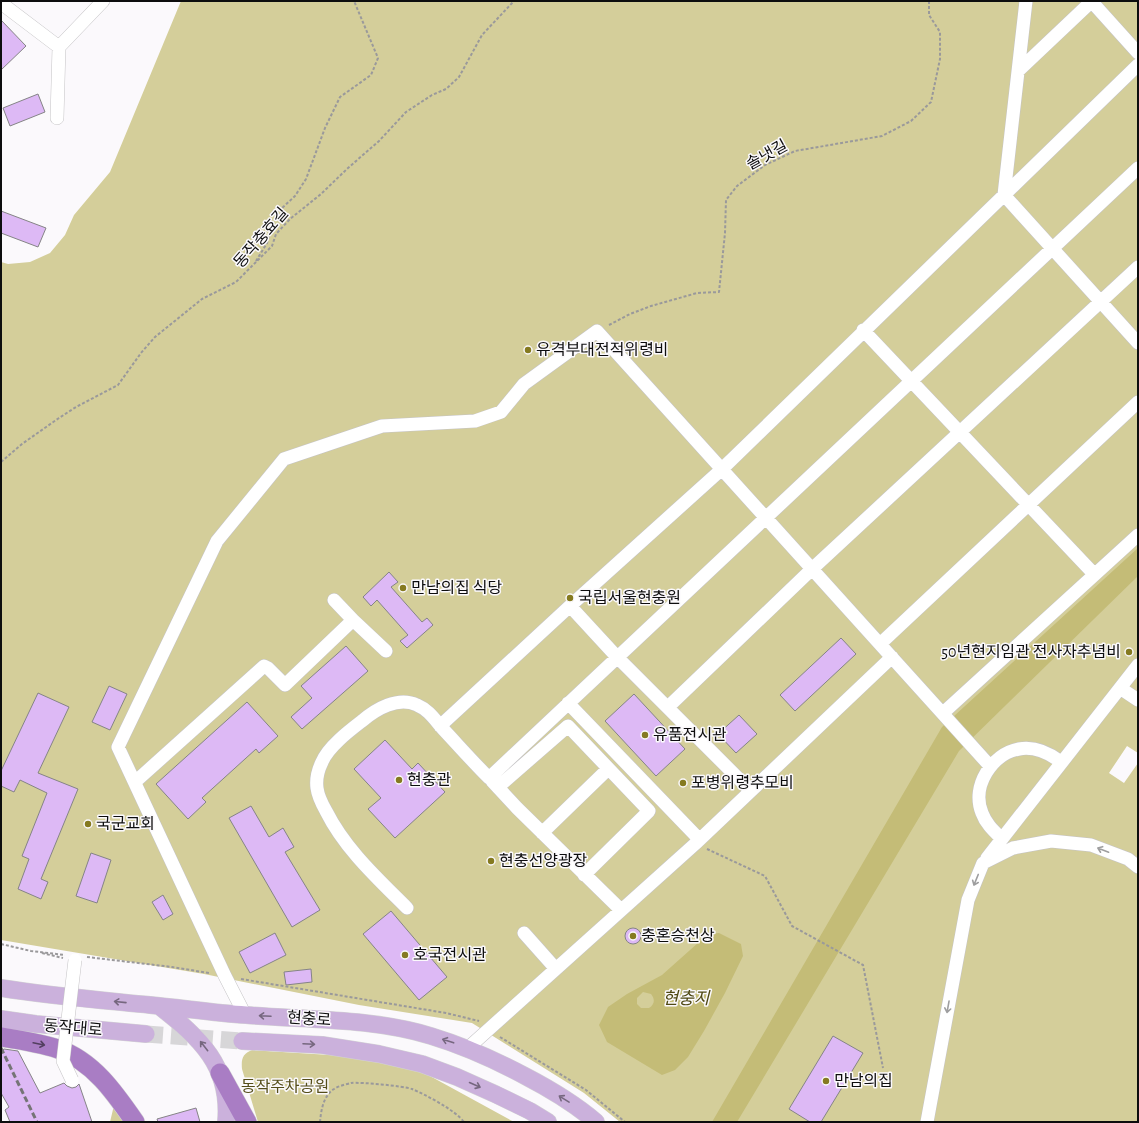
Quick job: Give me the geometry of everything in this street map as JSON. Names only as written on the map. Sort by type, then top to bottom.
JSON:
[{"type":"highway","points":[[1,1037],[59,1049],[80,1058],[113,1089],[135,1122]]},
{"type":"highway","points":[[220,1073],[247,1122]]},
{"type":"main road","name":"현충로","points":[[1,988],[41,994],[245,1015],[388,1026],[430,1035],[468,1048],[542,1085],[585,1113],[596,1122]]},
{"type":"main road","points":[[159,1006],[184,1025],[200,1041],[210,1054],[220,1073],[226,1096],[226,1122]]},
{"type":"main road","name":"동작대로","points":[[1,1019],[36,1024],[146,1034]]},
{"type":"main road","name":"현충로","points":[[242,1041],[322,1045],[379,1054],[422,1064],[458,1077],[495,1094],[548,1122]]},
{"type":"street","points":[[56,118],[59,47],[103,1]]},
{"type":"street","points":[[1026,1],[1004,195],[1138,343]]},
{"type":"street","points":[[1018,71],[1092,1],[1138,53]]},
{"type":"street","points":[[1,3],[59,47]]},
{"type":"street","points":[[440,726],[722,469],[863,330],[1138,65]]},
{"type":"street","points":[[493,783],[568,703],[1138,168]]},
{"type":"street","points":[[668,707],[812,569],[1138,268]]},
{"type":"street","points":[[863,330],[1094,574]]},
{"type":"street","points":[[245,1015],[225,976],[118,747],[217,542],[284,459],[382,426],[475,421],[501,412],[524,384],[597,331],[990,766]]},
{"type":"street","points":[[880,644],[1138,402]]},
{"type":"street","points":[[943,713],[1138,535]]},
{"type":"street","points":[[334,600],[386,651]]},
{"type":"street","points":[[570,606],[618,657],[751,791]]},
{"type":"street","points":[[135,782],[261,668],[266,666],[285,685],[353,620]]},
{"type":"street","points":[[468,1048],[697,841],[892,657]]},
{"type":"street","points":[[927,1122],[968,900],[983,863],[1138,665]]},
{"type":"street","points":[[1120,688],[1138,700]]},
{"type":"street","points":[[407,908],[360,860],[336,830],[322,804],[317,789],[317,778],[321,762],[326,753],[373,711],[389,704],[403,702],[415,704],[427,710],[493,783],[621,910]]},
{"type":"street","points":[[568,703],[697,841]]},
{"type":"street","points":[[493,783],[568,726],[648,811],[584,874]]},
{"type":"street","points":[[1002,839],[988,825],[981,811],[979,796],[982,780],[990,766],[1003,755],[1019,749],[1035,749],[1051,755],[1061,762]]},
{"type":"street","points":[[542,833],[608,769]]},
{"type":"street","points":[[983,863],[1012,848],[1052,841],[1091,845],[1128,859],[1138,867]]},
{"type":"street","points":[[524,933],[556,969]]},
{"type":"street","points":[[72,1080],[63,1061],[75,960]]},
{"type":"path","points":[[254,264],[267,243],[272,225],[281,209],[295,196],[306,179],[325,128],[340,97],[371,75],[378,58],[354,1]]},
{"type":"path","name":"동작충효길","points":[[1,462],[22,444],[65,414],[118,385],[141,353],[155,337],[202,299],[236,282],[272,246],[276,234],[290,218],[321,194],[379,141],[406,112],[432,95],[446,89],[459,77],[482,35],[514,1]]},
{"type":"path","name":"솔냇길","points":[[597,331],[630,314],[651,306],[697,293],[719,292],[725,233],[726,200],[737,186],[765,165],[795,151],[882,136],[911,121],[931,102],[940,59],[940,32],[929,15],[929,1]]},
{"type":"path","points":[[697,841],[765,876],[792,926],[862,965],[883,1068]]},
{"type":"path","points":[[320,1122],[327,1096],[334,1089],[352,1083],[377,1084],[411,1089],[439,1102],[464,1122]]},
{"type":"green space","name":"국립서울현충원","points":[[181,1],[1138,1],[1138,753],[1127,746],[1109,773],[1124,783],[1138,763],[1138,1122],[620,1122],[584,1093],[472,1023],[359,1005],[204,974],[1,940],[1,262],[8,264],[30,262],[50,253],[65,235],[74,215],[110,172]]},
{"type":"green space","name":"동작주차공원","points":[[252,1050],[346,1056],[419,1070],[514,1122],[258,1122],[242,1069],[243,1057],[246,1053]]},
{"type":"green space","points":[[115,1101],[129,1122],[110,1122]]},
{"type":"water","points":[[1138,548],[1138,576],[959,751],[737,1122],[712,1122],[942,727]]},
{"type":"water","name":"현충지","points":[[719,933],[741,944],[743,956],[725,993],[688,1057],[675,1070],[662,1075],[607,1042],[599,1025],[608,1007],[627,994],[662,975],[708,934]],"holes":[[[643,992],[651,994],[654,1000],[652,1005],[649,1008],[641,1008],[637,1004],[637,998]]]},
{"type":"building","points":[[1,20],[26,46],[1,70]]},
{"type":"building","points":[[38,94],[45,112],[10,126],[3,108]]},
{"type":"building","points":[[1,211],[46,228],[38,247],[1,233]]},
{"type":"building","points":[[389,572],[398,582],[391,587],[422,622],[427,618],[433,625],[407,648],[400,641],[408,635],[377,600],[371,606],[363,597]]},
{"type":"building","points":[[841,638],[856,654],[795,711],[780,695]]},
{"type":"building","points":[[346,646],[368,671],[302,729],[291,717],[312,698],[301,686]]},
{"type":"building","points":[[109,686],[127,694],[110,730],[92,722]]},
{"type":"building","points":[[38,693],[69,707],[38,773],[78,789],[41,879],[48,882],[41,899],[18,889],[29,859],[22,856],[47,793],[20,780],[14,792],[1,786],[1,771]]},
{"type":"building","name":"유품전시관","points":[[634,694],[685,749],[656,776],[605,721]]},
{"type":"building","points":[[247,702],[278,736],[259,753],[256,749],[202,798],[206,802],[188,819],[156,784]]},
{"type":"building","points":[[739,715],[757,734],[736,753],[718,734]]},
{"type":"building","name":"현충관","points":[[385,740],[412,769],[418,763],[445,792],[395,838],[368,809],[381,798],[354,769]]},
{"type":"building","points":[[251,806],[269,837],[283,828],[294,847],[285,852],[320,910],[292,927],[229,818]]},
{"type":"building","points":[[91,853],[111,860],[97,903],[76,896]]},
{"type":"building","points":[[163,895],[173,914],[163,920],[152,902]]},
{"type":"building","name":"호국전시관","points":[[391,911],[447,977],[419,1000],[363,934]]},
{"type":"building","name":"충혼승천상","points":[[630,928],[636,928],[641,933],[639,942],[636,944],[630,944],[625,939],[625,933]]},
{"type":"building","points":[[275,933],[286,955],[250,973],[239,952]]},
{"type":"building","points":[[311,969],[312,982],[286,985],[284,972]]},
{"type":"building","name":"만남의집","points":[[833,1036],[863,1053],[821,1122],[810,1122],[789,1109]]},
{"type":"building","points":[[4,1049],[18,1051],[40,1093],[64,1083],[72,1088],[79,1084],[92,1122],[10,1122],[5,1110],[9,1107],[1,1093],[1,1051]]},
{"type":"building","points":[[196,1108],[200,1122],[158,1122],[157,1119]]},
{"type":"tunnel","points":[[146,1034],[242,1041]]},
{"type":"railway","points":[[1,1048],[37,1122]]},
{"type":"place","name":"유격부대전적위령비","points":[[528,350]]},
{"type":"place","name":"만남의집 식당","points":[[403,588]]},
{"type":"place","name":"국립서울현충원","points":[[570,598]]},
{"type":"place","name":"50년현지임관 전사자추념비","points":[[1129,652]]},
{"type":"place","name":"유품전시관","points":[[645,735]]},
{"type":"place","name":"현충관","points":[[399,780]]},
{"type":"place","name":"포병위령추모비","points":[[683,783]]},
{"type":"place","name":"국군교회","points":[[88,824]]},
{"type":"place","name":"현충선양광장","points":[[491,861]]},
{"type":"place","name":"충혼승천상","points":[[633,936]]},
{"type":"place","name":"호국전시관","points":[[405,955]]},
{"type":"place","name":"만남의집","points":[[826,1081]]}]
